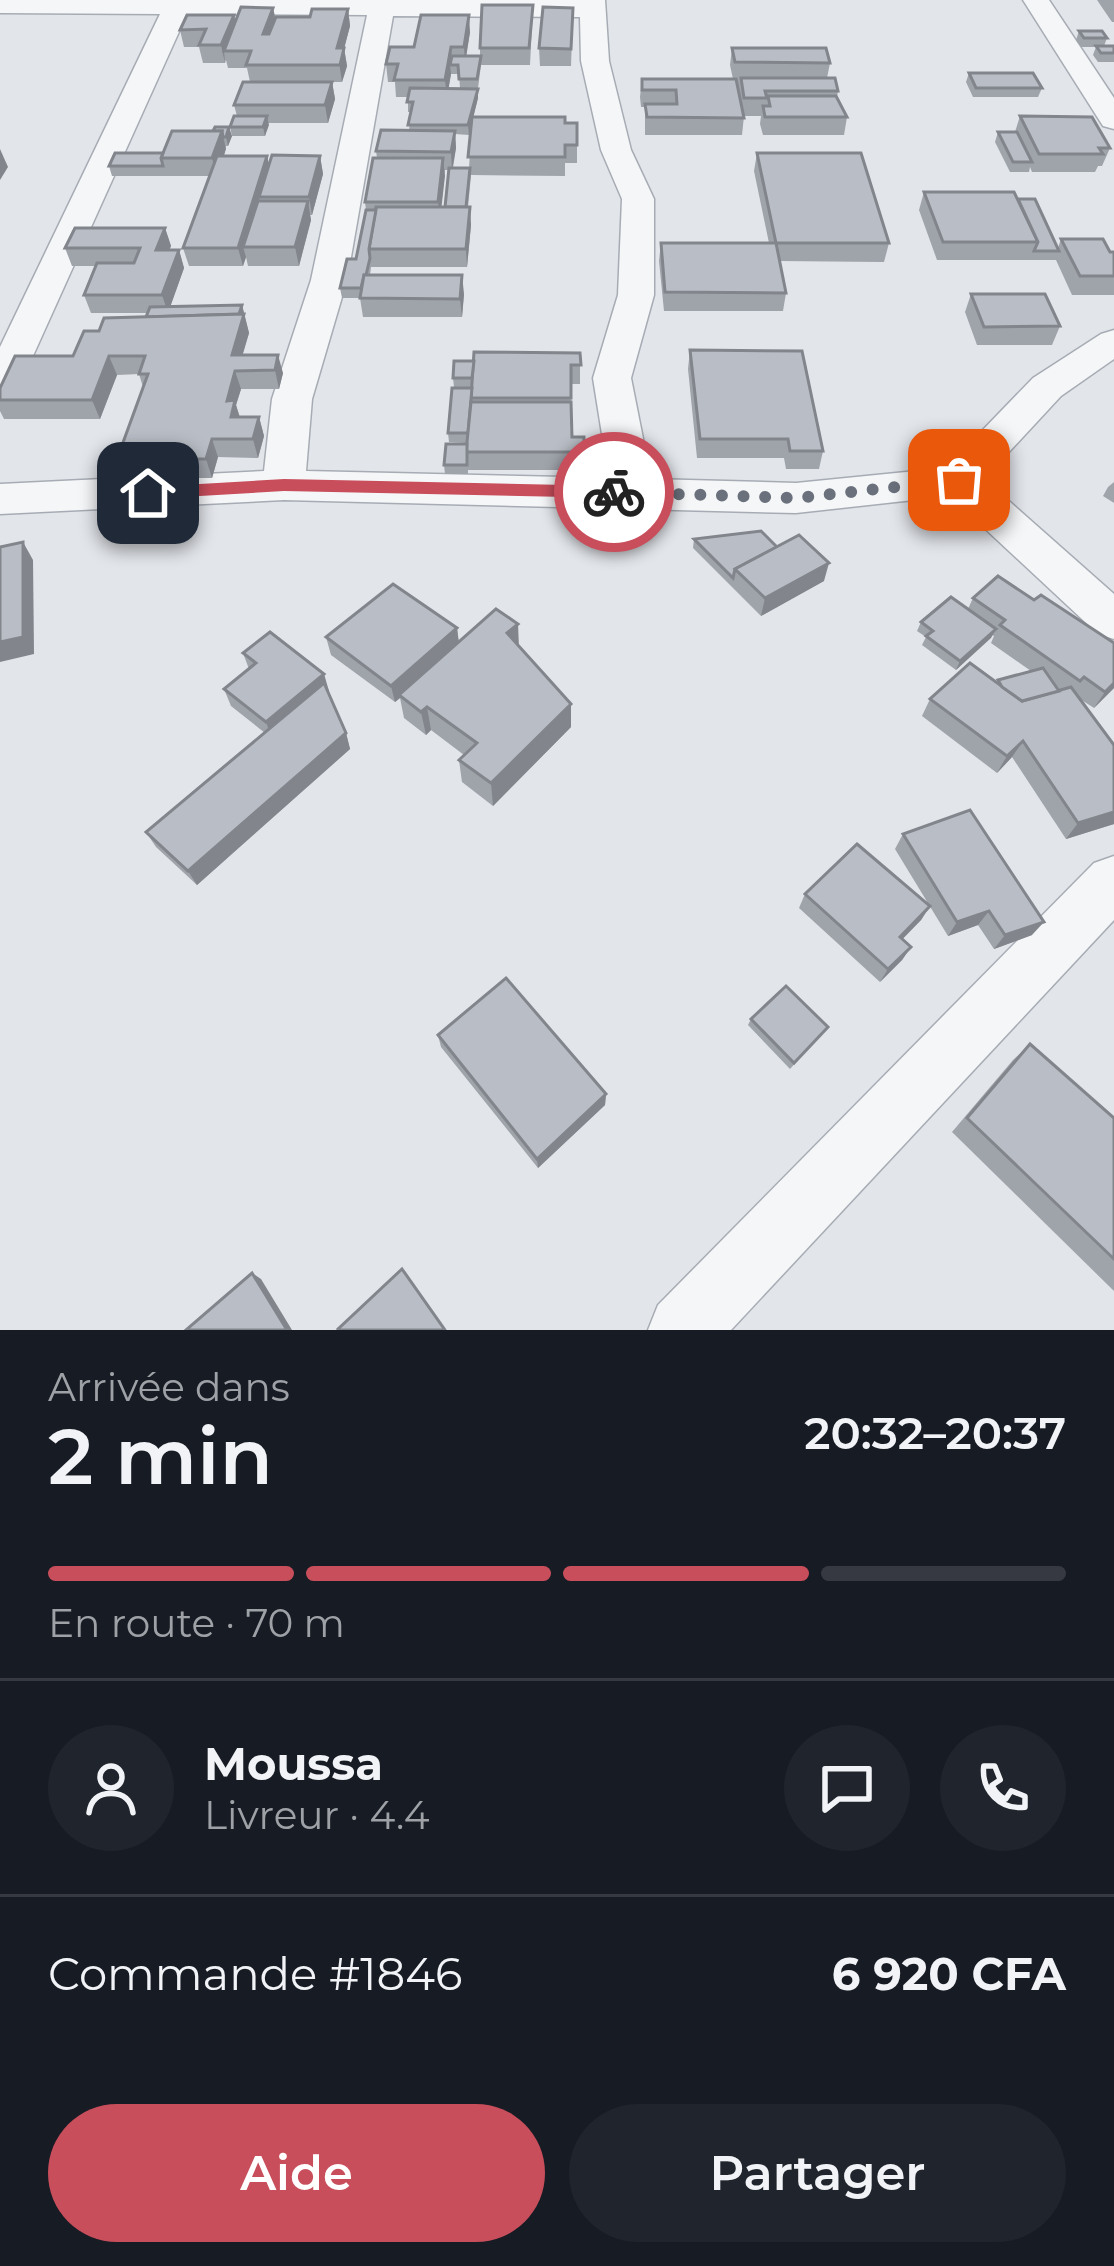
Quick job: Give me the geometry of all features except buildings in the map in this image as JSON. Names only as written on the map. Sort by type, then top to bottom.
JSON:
[{"type":"street","points":[[1036,0],[1114,120]]},
{"type":"street","points":[[0,387],[179,3]]},
{"type":"street","points":[[284,485],[292,399],[328,280],[382,4]]},
{"type":"street","points":[[0,5],[591,4],[595,61],[616,150],[638,199],[636,295],[612,378],[633,493]]},
{"type":"street","points":[[0,499],[284,485],[796,498],[959,480],[1047,387],[1114,342]]},
{"type":"street","points":[[959,480],[1114,621]]},
{"type":"street","points":[[683,1330],[1114,880]]},
{"type":"way so far","points":[[614,492],[796,498],[959,480]]},
{"type":"route","points":[[148,493],[284,485],[614,492]]}]
